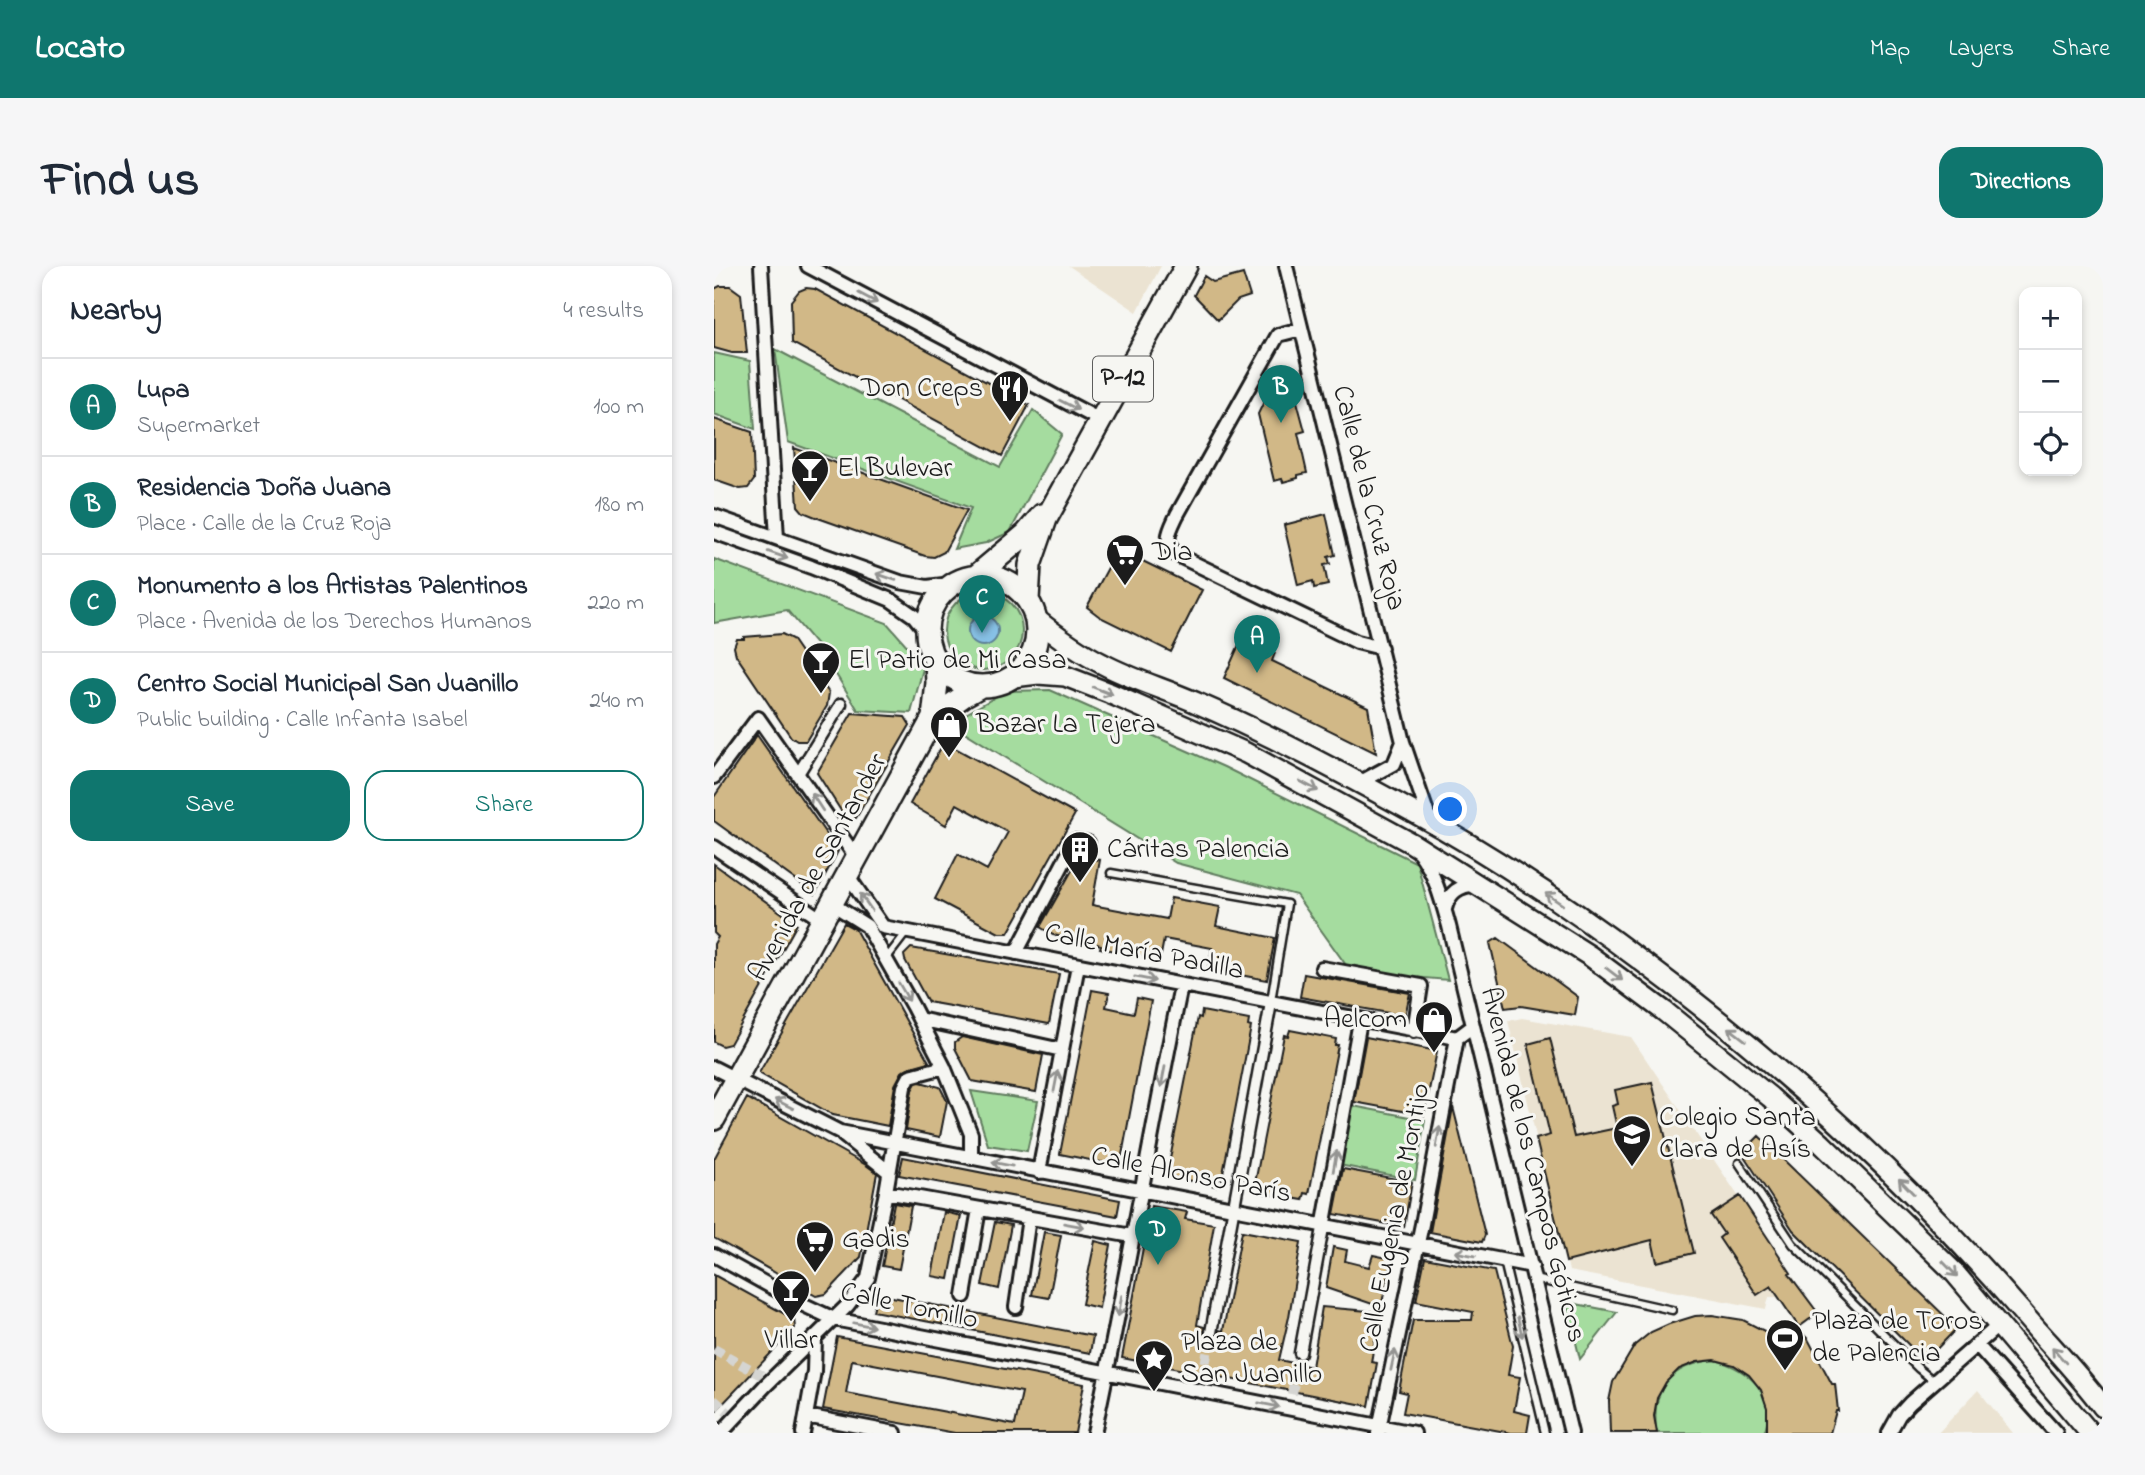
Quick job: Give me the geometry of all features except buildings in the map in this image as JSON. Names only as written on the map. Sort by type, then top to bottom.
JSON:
[{"type":"highway","name":"P-12","points":[[1060,491],[1186,266]]},
{"type":"highway","points":[[976,576],[1026,534],[1060,491]]},
{"type":"highway","points":[[933,718],[965,695],[1013,677],[1026,666],[1034,652],[1038,635],[1032,610],[1030,565],[1046,519],[1060,491]]},
{"type":"highway","points":[[981,687],[955,679],[936,661],[929,647],[927,632],[933,605],[952,584],[976,576],[991,576],[1018,589],[1032,610]]},
{"type":"highway","points":[[933,718],[936,661]]},
{"type":"highway","name":"Avenida de Santander","points":[[714,1119],[933,718]]},
{"type":"main road","points":[[1032,610],[1073,647],[1105,665],[1198,703],[1317,760],[1430,821],[1549,895],[1610,937],[1747,1041],[1818,1102],[1896,1176],[1968,1249],[2103,1407]]},
{"type":"main road","points":[[1013,677],[1038,674],[1065,676],[1246,753],[1413,844],[1590,956],[1664,1011],[1770,1097],[1953,1271],[2091,1433]]},
{"type":"street","points":[[761,266],[777,538]]},
{"type":"street","points":[[808,266],[1100,420]]},
{"type":"street","name":"Calle de la Cruz Roja","points":[[1286,266],[1403,742],[1430,821]]},
{"type":"street","points":[[1301,329],[1278,335],[1177,515],[1167,540],[1170,549],[1177,555],[1357,642],[1381,648]]},
{"type":"street","points":[[714,516],[900,582],[927,587],[952,584]]},
{"type":"street","points":[[714,532],[811,567],[891,600],[914,616],[927,632]]},
{"type":"street","points":[[799,774],[841,704]]},
{"type":"street","name":"Calle María Padilla","points":[[714,777],[758,718],[799,774],[883,927],[1457,1038]]},
{"type":"street","points":[[1359,783],[1394,764],[1403,742]]},
{"type":"street","points":[[1016,953],[1075,841],[1088,843]]},
{"type":"street","name":"Avenida de los Campos Góticos","points":[[1413,844],[1427,862],[1445,909],[1571,1433]]},
{"type":"street","points":[[714,847],[827,912],[867,926],[944,1067],[971,1134],[971,1158]]},
{"type":"street","points":[[1445,909],[1450,894],[1465,885],[1478,884]]},
{"type":"street","points":[[1039,1172],[1078,965]]},
{"type":"street","points":[[1322,968],[1422,986],[1414,1031]]},
{"type":"street","points":[[1094,1433],[1181,986]]},
{"type":"street","points":[[1210,1338],[1271,1003]]},
{"type":"street","points":[[919,1019],[1062,1050]]},
{"type":"street","points":[[1300,1353],[1360,1021]]},
{"type":"street","points":[[1457,1038],[1473,1026]]},
{"type":"street","name":"Calle Eugenia de Montijo","points":[[1379,1430],[1418,1245],[1457,1038]]},
{"type":"street","points":[[721,1433],[834,1319],[868,1278],[904,1087],[910,1076],[944,1067]]},
{"type":"street","name":"Calle Alonso París","points":[[714,1068],[840,1132],[889,1172]]},
{"type":"street","name":"Calle Alonso París","points":[[840,1132],[1323,1228],[1504,1261],[1533,1273]]},
{"type":"street","points":[[886,1192],[1132,1236]]},
{"type":"street","points":[[964,1296],[979,1209]]},
{"type":"street","points":[[1016,1307],[1029,1218]]},
{"type":"street","name":"Calle Tomillo","points":[[714,1255],[834,1319],[1379,1430],[1414,1433]]},
{"type":"street","points":[[1889,1433],[1899,1415],[1999,1325]]},
{"type":"street","points":[[803,1433],[814,1371],[815,1338]]},
{"type":"street","points":[[1977,1345],[2056,1433]]},
{"type":"street","points":[[791,1361],[804,1364],[814,1371]]},
{"type":"street","points":[[806,1416],[895,1433]]},
{"type":"lane","points":[[1111,873],[1287,904],[1271,1003]]},
{"type":"lane","points":[[886,960],[906,933]]},
{"type":"lane","points":[[1739,1163],[1793,1244],[1935,1382]]},
{"type":"lane","points":[[1504,1261],[1545,1433]]},
{"type":"lane","points":[[1533,1273],[1672,1310]]},
{"type":"shaded area","points":[[1069,266],[1161,266],[1137,312]]},
{"type":"shaded area","name":"Colegio Santa Clara de Asís","points":[[1522,1018],[1631,1037],[1797,1283],[1780,1297],[1769,1297],[1766,1309],[1569,1271],[1508,1021]]},
{"type":"shaded area","points":[[1978,1390],[2013,1433],[1938,1433]]},
{"type":"green space","points":[[775,349],[1000,467],[1033,410],[1062,434],[1010,532],[986,543],[954,549],[971,508],[788,442]]},
{"type":"green space","points":[[714,353],[750,361],[755,429],[714,414]]},
{"type":"green space","points":[[714,559],[887,623],[924,665],[911,713],[858,710],[821,650],[787,610],[714,623]]},
{"type":"green space","points":[[983,592],[998,595],[1010,604],[1019,616],[1022,631],[1019,646],[1010,658],[998,667],[983,670],[968,667],[956,658],[947,646],[944,631],[947,616],[956,604],[968,595]]},
{"type":"green space","points":[[1050,690],[1224,767],[1417,863],[1448,980],[1351,972],[1296,895],[1176,863],[950,723],[1006,691]]},
{"type":"green space","points":[[971,1091],[1038,1101],[1027,1151],[988,1145]]},
{"type":"green space","points":[[1353,1106],[1425,1120],[1415,1180],[1339,1165]]},
{"type":"green space","points":[[1566,1302],[1617,1312],[1580,1359]]},
{"type":"green space","points":[[1715,1360],[1739,1370],[1758,1386],[1767,1407],[1764,1433],[1657,1433],[1657,1404],[1667,1381],[1687,1367]]},
{"type":"water","points":[[983,616],[994,620],[998,631],[994,642],[983,646],[972,642],[968,631],[972,620]]},
{"type":"tunnel","points":[[1200,1392],[1210,1338]]},
{"type":"tunnel","points":[[714,1349],[770,1380]]},
{"type":"tunnel","points":[[1289,1409],[1300,1353]]},
{"type":"tunnel","points":[[714,1400],[734,1418]]},
{"type":"place","name":"Don Creps","points":[[1010,423]]},
{"type":"place","name":"Residencia Doña Juana","points":[[1281,423]]},
{"type":"place","name":"El Bulevar","points":[[810,503]]},
{"type":"place","name":"Dia","points":[[1125,587]]},
{"type":"place","name":"Monumento a los Artistas Palentinos","points":[[982,633]]},
{"type":"place","name":"Lupa","points":[[1257,673]]},
{"type":"place","name":"El Patio de Mi Casa","points":[[821,695]]},
{"type":"place","name":"Bazar La Tejera","points":[[949,759]]},
{"type":"place","name":"Cáritas Palencia","points":[[1080,884]]},
{"type":"place","name":"Aelcom","points":[[1434,1054]]},
{"type":"place","name":"Colegio Santa Clara de Asís","points":[[1632,1168]]},
{"type":"place","name":"Centro Social Municipal San Juanillo","points":[[1158,1265]]},
{"type":"place","name":"Gadis","points":[[815,1274]]},
{"type":"place","name":"Villar","points":[[791,1323]]},
{"type":"place","name":"Plaza de Toros de Palencia","points":[[1785,1372]]},
{"type":"place","name":"Plaza de San Juanillo","points":[[1154,1393]]}]
